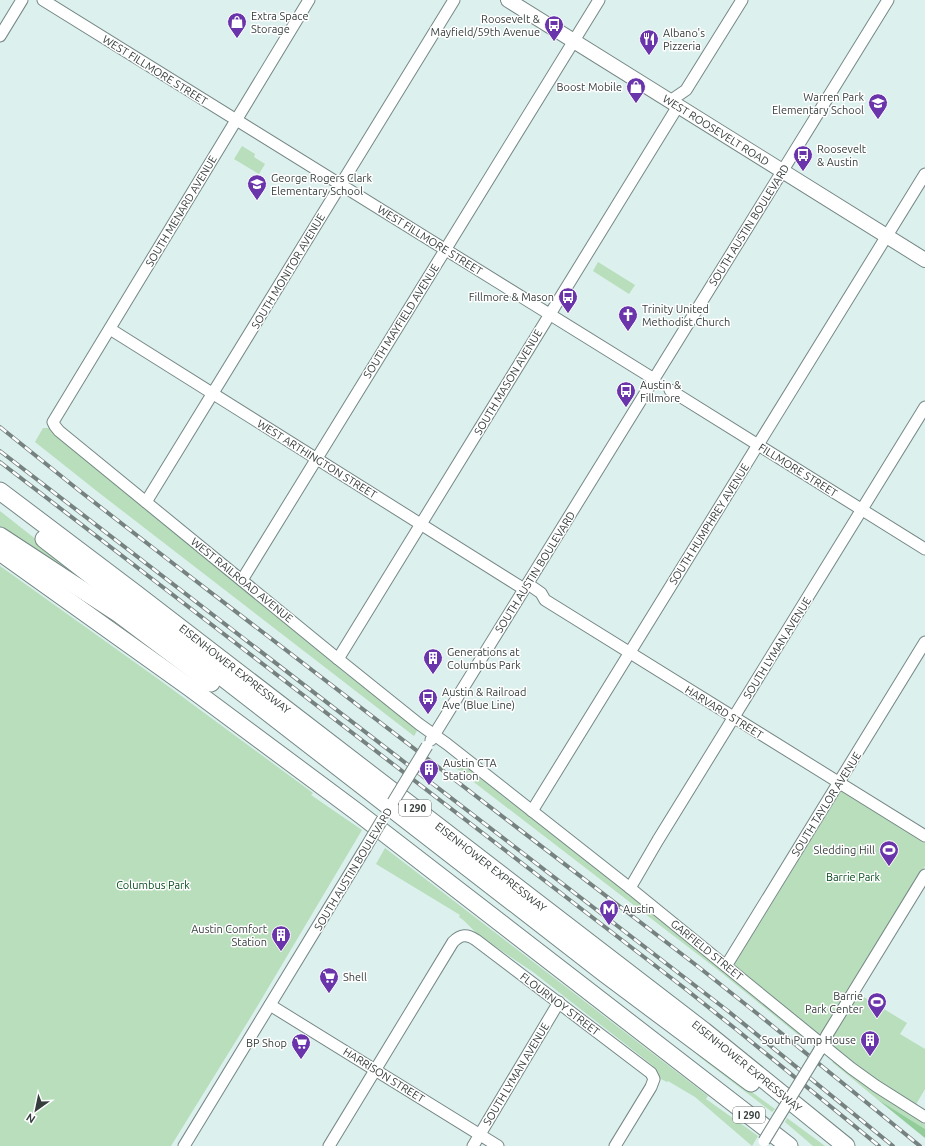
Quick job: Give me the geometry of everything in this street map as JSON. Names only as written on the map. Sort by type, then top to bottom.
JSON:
[{"type":"highway","name":"EISENHOWER EXPRESSWAY","points":[[0,491],[148,603],[704,1031],[846,1146]]},
{"type":"highway","points":[[0,504],[388,811],[598,980],[674,1044],[709,1084]]},
{"type":"highway","points":[[0,536],[119,614],[388,811],[777,1102],[825,1129]]},
{"type":"highway","name":"I 290","points":[[0,552],[189,687],[332,794],[789,1146]]},
{"type":"main road","name":"WEST ROOSEVELT ROAD","points":[[508,0],[925,260]]},
{"type":"street","points":[[0,36],[22,0]]},
{"type":"street","name":"WEST FILLMORE STREET","points":[[43,0],[654,379]]},
{"type":"street","name":"SOUTH MENARD AVENUE","points":[[53,422],[309,0]]},
{"type":"street","name":"SOUTH MONITOR AVENUE","points":[[146,502],[454,0]]},
{"type":"street","name":"SOUTH MAYFIELD AVENUE","points":[[242,580],[599,0]]},
{"type":"street","points":[[674,104],[686,90],[742,0]]},
{"type":"street","name":"SOUTH AUSTIN BOULEVARD","points":[[184,1146],[434,735],[888,0]]},
{"type":"street","name":"SOUTH MASON AVENUE","points":[[338,659],[549,315],[674,104]]},
{"type":"street","name":"SOUTH HUMPHREY AVENUE","points":[[532,811],[925,174]]},
{"type":"street","name":"WEST ARTHINGTON STREET","points":[[110,329],[421,524],[526,586]]},
{"type":"street","name":"FILLMORE STREET","points":[[670,390],[925,549]]},
{"type":"street","name":"SOUTH LYMAN AVENUE","points":[[630,888],[925,407]]},
{"type":"street","name":"WEST RAILROAD AVENUE","points":[[53,422],[59,431],[338,659],[434,735]]},
{"type":"street","name":"HARVARD STREET","points":[[526,586],[541,593],[545,600],[925,836]]},
{"type":"street","name":"SOUTH TAYLOR AVENUE","points":[[726,966],[925,642]]},
{"type":"street","name":"GARFIELD STREET","points":[[434,735],[630,888],[726,966],[821,1048],[876,1086],[924,1115]]},
{"type":"street","points":[[762,1143],[925,875]]},
{"type":"street","name":"FLOURNOY STREET","points":[[375,1070],[457,938],[462,936],[471,937],[651,1073],[654,1078],[651,1087],[615,1146]]},
{"type":"street","name":"SOUTH LYMAN AVENUE","points":[[473,1146],[559,1002]]},
{"type":"street","name":"HARRISON STREET","points":[[270,1004],[498,1146]]},
{"type":"street","points":[[328,1146],[375,1070]]},
{"type":"green space","points":[[242,146],[255,154],[254,157],[265,164],[259,174],[234,159]]},
{"type":"green space","points":[[598,262],[635,285],[629,294],[593,271]]},
{"type":"green space","points":[[43,428],[49,428],[345,673],[415,727],[417,731],[414,736],[35,442]]},
{"type":"green space","points":[[0,511],[85,578],[82,582],[0,528]]},
{"type":"green space","name":"Columbus Park","points":[[0,566],[161,681],[313,793],[311,795],[362,830],[252,1015],[171,1146],[0,1146]]},
{"type":"green space","points":[[458,760],[595,867],[808,1040],[807,1042],[718,970],[453,766]]},
{"type":"green space","name":"Barrie Park","points":[[841,791],[925,843],[925,866],[849,988],[907,1023],[900,1034],[925,1049],[925,1089],[914,1108],[831,1047],[831,1040],[822,1034],[818,1035],[735,967],[735,963]]},
{"type":"green space","points":[[385,848],[708,1096],[706,1099],[758,1136],[752,1146],[695,1097],[668,1081],[667,1082],[661,1079],[653,1066],[533,972],[481,937],[459,917],[460,915],[376,864]]},
{"type":"green space","points":[[678,1038],[775,1109],[772,1112],[701,1058]]},
{"type":"green space","points":[[834,1061],[859,1081],[925,1124],[925,1129],[877,1099],[832,1062]]},
{"type":"green space","points":[[877,1099],[925,1129],[925,1138]]},
{"type":"green space","points":[[787,1118],[825,1146],[813,1146],[785,1122]]},
{"type":"railway","points":[[0,427],[179,568],[696,965],[920,1146]]},
{"type":"railway","points":[[0,451],[728,1011],[893,1146]]},
{"type":"railway","points":[[0,462],[683,987],[879,1146]]},
{"type":"place","name":"Extra Space Storage","points":[[237,39]]},
{"type":"place","name":"Roosevelt & Mayfield/59th Avenue","points":[[554,42]]},
{"type":"place","name":"Albano's Pizzeria","points":[[649,56]]},
{"type":"place","name":"Boost Mobile","points":[[636,104]]},
{"type":"place","name":"Warren Park Elementary School","points":[[878,120]]},
{"type":"place","name":"Roosevelt & Austin","points":[[803,172]]},
{"type":"place","name":"George Rogers Clark Elementary School","points":[[257,201]]},
{"type":"place","name":"Fillmore & Mason","points":[[568,314]]},
{"type":"place","name":"Trinity United Methodist Church","points":[[628,332]]},
{"type":"place","name":"Austin & Fillmore","points":[[626,408]]},
{"type":"place","name":"Generations at Columbus Park","points":[[433,675]]},
{"type":"place","name":"Austin & Railroad Ave (Blue Line)","points":[[428,715]]},
{"type":"place","name":"Austin CTA Station","points":[[429,786]]},
{"type":"place","name":"Sledding Hill","points":[[889,867]]},
{"type":"place","name":"Austin","points":[[609,926]]},
{"type":"place","name":"Austin Comfort Station","points":[[281,952]]},
{"type":"place","name":"Shell","points":[[329,994]]},
{"type":"place","name":"Barrie Park Center","points":[[877,1019]]},
{"type":"place","name":"South Pump House","points":[[870,1057]]},
{"type":"place","name":"BP Shop","points":[[301,1060]]}]
